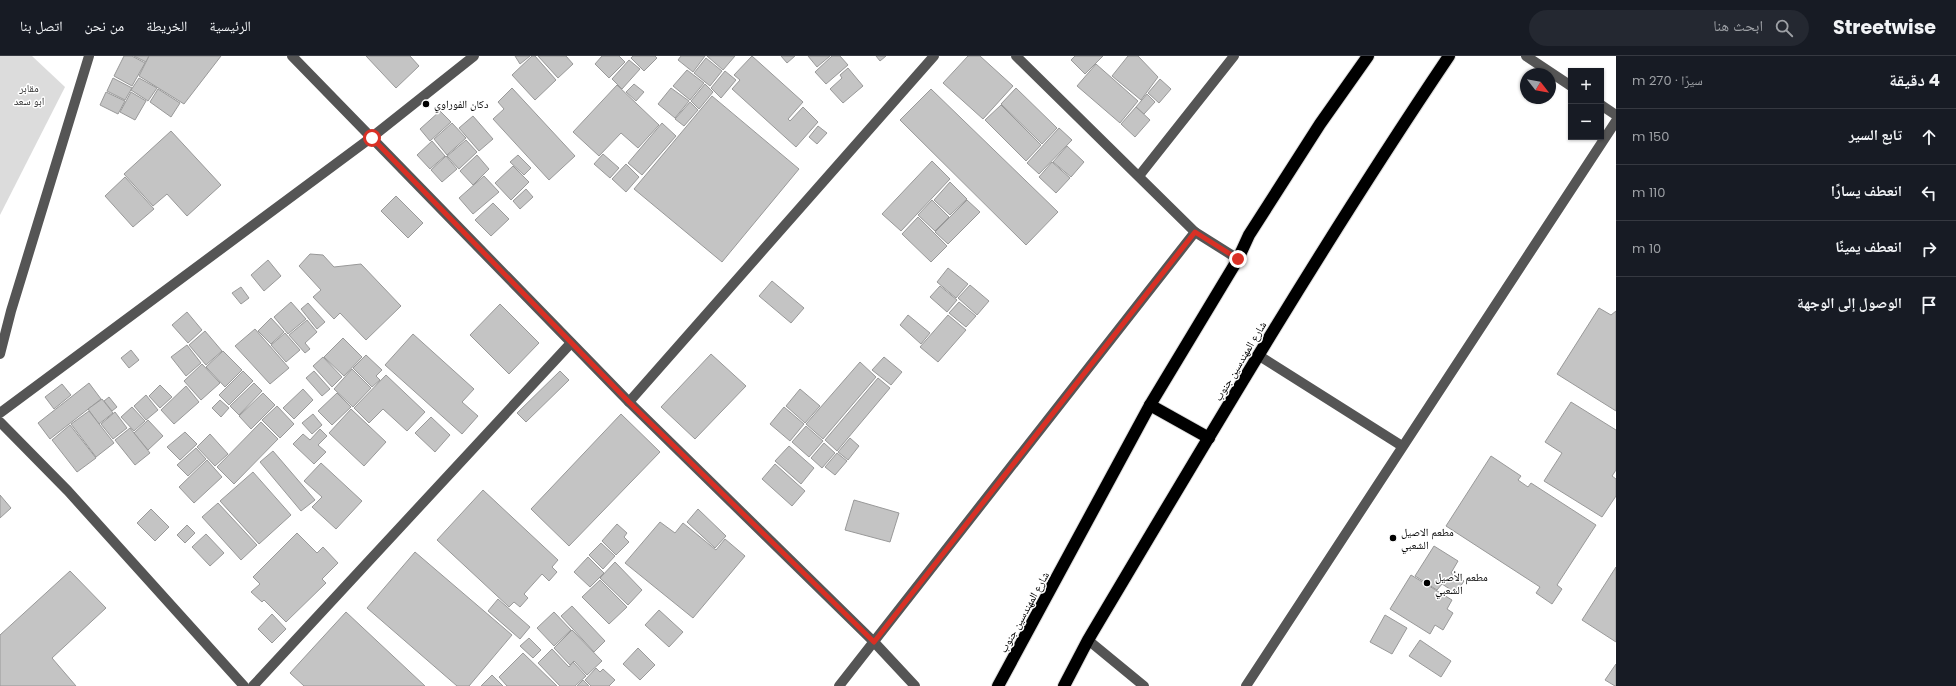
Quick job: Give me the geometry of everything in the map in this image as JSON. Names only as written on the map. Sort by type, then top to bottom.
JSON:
[{"type":"highway","name":"شارع المهندسين جنوب","points":[[998,686],[1150,405],[1238,259],[1249,235],[1320,124],[1368,56]]},
{"type":"highway","name":"شارع المهندسين جنوب","points":[[1064,686],[1088,640],[1258,355],[1381,156],[1449,56]]},
{"type":"highway","points":[[1150,405],[1209,438]]},
{"type":"street","points":[[0,354],[11,311],[89,56]]},
{"type":"street","points":[[292,56],[629,402],[874,642],[915,686]]},
{"type":"street","points":[[0,413],[372,138],[474,56]]},
{"type":"street","points":[[629,402],[934,56]]},
{"type":"street","points":[[1016,56],[1195,232],[1238,259]]},
{"type":"street","points":[[1139,176],[1234,56]]},
{"type":"street","points":[[1526,56],[1568,84]]},
{"type":"street","points":[[1604,107],[1616,115]]},
{"type":"street","points":[[1246,686],[1616,121]]},
{"type":"street","points":[[839,686],[1195,232]]},
{"type":"street","points":[[253,686],[571,343]]},
{"type":"street","points":[[1258,355],[1402,446]]},
{"type":"street","points":[[0,422],[68,491],[244,686]]},
{"type":"street","points":[[1088,640],[1144,686]]},
{"type":"green space","name":"مقابر ابو سعد","points":[[0,56],[32,56],[65,87],[0,215]]},
{"type":"building","points":[[124,56],[132,56],[145,63],[132,86],[114,76]]},
{"type":"building","points":[[134,56],[149,56],[146,62]]},
{"type":"building","points":[[149,56],[221,56],[184,104],[139,76]]},
{"type":"building","points":[[366,56],[410,56],[419,66],[396,88]]},
{"type":"building","points":[[515,56],[530,56],[520,64]]},
{"type":"building","points":[[532,56],[535,56],[556,80],[535,100],[512,75]]},
{"type":"building","points":[[538,56],[566,56],[573,64],[558,78]]},
{"type":"building","points":[[602,56],[619,56],[625,62],[609,78],[595,64]]},
{"type":"building","points":[[633,56],[655,56],[657,58],[644,71],[631,58]]},
{"type":"building","points":[[681,56],[705,56],[693,72],[678,60]]},
{"type":"building","points":[[707,56],[735,56],[723,70]]},
{"type":"building","points":[[752,56],[803,102],[788,119],[790,121],[803,107],[818,122],[796,147],[732,89],[740,80],[734,75]]},
{"type":"building","points":[[781,56],[795,56],[787,63]]},
{"type":"building","points":[[808,56],[830,56],[817,67]]},
{"type":"building","points":[[832,56],[840,56],[848,65],[826,84],[815,72]]},
{"type":"building","points":[[876,56],[886,56],[880,61]]},
{"type":"building","points":[[968,56],[980,56],[1013,86],[983,119],[943,83]]},
{"type":"building","points":[[1075,56],[1103,56],[1085,74],[1071,60]]},
{"type":"building","points":[[1128,56],[1138,56],[1158,77],[1141,100],[1112,76]]},
{"type":"building","points":[[706,58],[722,71],[710,86],[694,73]]},
{"type":"building","points":[[629,60],[640,69],[622,89],[612,79]]},
{"type":"building","points":[[1096,64],[1138,101],[1120,123],[1077,86]]},
{"type":"building","points":[[848,68],[863,86],[843,103],[830,89],[842,78],[840,75]]},
{"type":"building","points":[[687,70],[704,83],[690,100],[673,86]]},
{"type":"building","points":[[725,71],[736,80],[721,98],[711,88]]},
{"type":"building","points":[[113,78],[132,88],[125,100],[107,91]]},
{"type":"building","points":[[139,78],[157,88],[148,101],[131,90]]},
{"type":"building","points":[[1160,79],[1171,89],[1159,103],[1148,93]]},
{"type":"building","points":[[634,84],[644,92],[636,101],[626,92]]},
{"type":"building","points":[[705,84],[713,92],[699,109],[691,101]]},
{"type":"building","points":[[617,85],[659,125],[638,148],[621,133],[599,156],[573,132]]},
{"type":"building","points":[[512,88],[575,156],[549,180],[493,119],[504,109],[498,102]]},
{"type":"building","points":[[671,88],[689,101],[675,118],[658,104]]},
{"type":"building","points":[[1016,88],[1057,128],[1042,144],[1001,104]]},
{"type":"building","points":[[158,89],[180,103],[171,117],[150,102]]},
{"type":"building","points":[[931,89],[1058,212],[1026,245],[900,120]]},
{"type":"building","points":[[106,92],[125,101],[118,114],[100,105]]},
{"type":"building","points":[[131,92],[146,101],[135,120],[120,112]]},
{"type":"building","points":[[1147,94],[1155,102],[1144,114],[1136,107]]},
{"type":"building","points":[[712,96],[799,169],[722,262],[634,189]]},
{"type":"building","points":[[690,102],[698,110],[684,126],[675,119]]},
{"type":"building","points":[[1001,105],[1041,145],[1026,161],[985,120]]},
{"type":"building","points":[[1136,107],[1150,120],[1135,137],[1121,124]]},
{"type":"building","points":[[440,111],[451,122],[430,141],[420,129]]},
{"type":"building","points":[[473,116],[493,139],[479,151],[459,128]]},
{"type":"building","points":[[452,123],[466,138],[447,155],[434,139]]},
{"type":"building","points":[[662,123],[676,136],[642,175],[628,163]]},
{"type":"building","points":[[818,126],[827,133],[817,144],[809,137]]},
{"type":"building","points":[[1059,128],[1072,140],[1039,174],[1027,163]]},
{"type":"building","points":[[171,131],[221,185],[187,216],[167,194],[153,206],[124,174]]},
{"type":"building","points":[[466,140],[477,152],[459,169],[447,156]]},
{"type":"building","points":[[432,141],[445,156],[430,169],[417,155]]},
{"type":"building","points":[[1067,146],[1084,162],[1071,177],[1053,162]]},
{"type":"building","points":[[603,154],[619,168],[610,178],[594,164]]},
{"type":"building","points":[[477,155],[489,169],[473,185],[460,171]]},
{"type":"building","points":[[518,155],[531,168],[524,175],[510,162]]},
{"type":"building","points":[[446,156],[457,169],[442,182],[431,170]]},
{"type":"building","points":[[932,161],[950,179],[901,231],[882,214]]},
{"type":"building","points":[[1052,162],[1070,178],[1056,193],[1039,177]]},
{"type":"building","points":[[626,164],[639,177],[626,192],[612,179]]},
{"type":"building","points":[[513,166],[529,182],[511,200],[495,183]]},
{"type":"building","points":[[484,176],[499,192],[473,214],[459,198]]},
{"type":"building","points":[[125,177],[154,209],[133,227],[105,196]]},
{"type":"building","points":[[950,182],[967,199],[950,215],[934,200]]},
{"type":"building","points":[[526,189],[533,197],[520,209],[513,201]]},
{"type":"building","points":[[396,196],[423,223],[408,238],[381,211]]},
{"type":"building","points":[[932,200],[949,217],[935,231],[918,215]]},
{"type":"building","points":[[967,200],[980,212],[948,244],[935,232]]},
{"type":"building","points":[[493,203],[509,219],[491,236],[475,220]]},
{"type":"building","points":[[918,217],[947,246],[931,262],[902,234]]},
{"type":"building","points":[[310,254],[323,255],[334,267],[361,264],[401,306],[366,340],[340,313],[334,319],[313,297],[321,290],[299,266]]},
{"type":"building","points":[[268,260],[281,276],[264,291],[251,275]]},
{"type":"building","points":[[948,268],[968,284],[956,298],[937,282]]},
{"type":"building","points":[[772,281],[804,308],[791,323],[759,296]]},
{"type":"building","points":[[970,285],[989,301],[977,315],[958,298]]},
{"type":"building","points":[[940,286],[957,300],[947,312],[930,297]]},
{"type":"building","points":[[241,287],[249,298],[241,304],[232,293]]},
{"type":"building","points":[[291,302],[306,319],[288,334],[274,317]]},
{"type":"building","points":[[959,302],[976,316],[966,327],[949,313]]},
{"type":"building","points":[[308,303],[325,322],[317,329],[301,309]]},
{"type":"building","points":[[500,304],[539,343],[509,374],[470,335]]},
{"type":"building","points":[[1599,308],[1611,315],[1616,311],[1616,411],[1557,374]]},
{"type":"building","points":[[187,312],[202,330],[188,343],[172,325]]},
{"type":"building","points":[[908,315],[930,333],[921,344],[900,325]]},
{"type":"building","points":[[948,315],[966,330],[938,362],[920,347]]},
{"type":"building","points":[[271,318],[284,332],[271,344],[258,331]]},
{"type":"building","points":[[307,320],[317,332],[305,343],[310,349],[305,353],[289,335]]},
{"type":"building","points":[[255,329],[289,368],[270,384],[235,346]]},
{"type":"building","points":[[205,331],[222,351],[206,365],[189,345]]},
{"type":"building","points":[[285,333],[300,350],[286,362],[271,345]]},
{"type":"building","points":[[413,334],[474,389],[462,402],[478,416],[462,434],[385,365]]},
{"type":"building","points":[[343,338],[362,357],[344,376],[324,357]]},
{"type":"building","points":[[187,345],[201,363],[186,376],[171,357]]},
{"type":"building","points":[[131,350],[139,360],[129,368],[121,358]]},
{"type":"building","points":[[223,351],[242,370],[225,387],[206,367]]},
{"type":"building","points":[[711,354],[746,386],[695,439],[661,407]]},
{"type":"building","points":[[366,355],[382,370],[376,376],[380,380],[372,387],[353,368]]},
{"type":"building","points":[[323,357],[342,377],[332,387],[313,366]]},
{"type":"building","points":[[884,357],[902,372],[891,385],[872,370]]},
{"type":"building","points":[[860,362],[876,377],[823,439],[806,424]]},
{"type":"building","points":[[202,364],[220,383],[201,400],[184,381]]},
{"type":"building","points":[[352,369],[371,388],[353,407],[334,389]]},
{"type":"building","points":[[243,371],[253,381],[229,405],[219,395]]},
{"type":"building","points":[[314,371],[330,389],[322,396],[306,378]]},
{"type":"building","points":[[560,371],[569,380],[526,422],[517,413]]},
{"type":"building","points":[[386,375],[425,412],[407,431],[383,409],[369,423],[354,408]]},
{"type":"building","points":[[878,378],[890,388],[837,451],[825,440]]},
{"type":"building","points":[[89,383],[101,399],[50,439],[38,423]]},
{"type":"building","points":[[254,383],[262,391],[239,415],[230,406]]},
{"type":"building","points":[[62,384],[71,395],[54,409],[45,397]]},
{"type":"building","points":[[160,385],[172,397],[160,408],[149,396]]},
{"type":"building","points":[[186,386],[199,402],[174,424],[161,410]]},
{"type":"building","points":[[303,389],[313,400],[294,419],[283,408]]},
{"type":"building","points":[[800,389],[820,406],[805,423],[786,406]]},
{"type":"building","points":[[263,393],[275,405],[251,429],[239,416]]},
{"type":"building","points":[[337,393],[351,407],[332,425],[318,411]]},
{"type":"building","points":[[146,395],[158,410],[146,420],[134,406]]},
{"type":"building","points":[[109,397],[117,407],[112,411],[104,401]]},
{"type":"building","points":[[102,399],[113,413],[99,424],[88,409]]},
{"type":"building","points":[[220,400],[229,408],[221,417],[212,408]]},
{"type":"building","points":[[1571,402],[1616,430],[1616,470],[1612,476],[1616,479],[1616,496],[1602,517],[1544,481],[1562,453],[1545,442]]},
{"type":"building","points":[[277,406],[294,424],[280,438],[262,420]]},
{"type":"building","points":[[132,407],[145,421],[134,431],[121,417]]},
{"type":"building","points":[[784,407],[804,424],[790,441],[770,424]]},
{"type":"building","points":[[351,409],[386,442],[364,466],[329,433]]},
{"type":"building","points":[[89,411],[114,443],[96,457],[71,424]]},
{"type":"building","points":[[115,412],[127,428],[113,439],[101,424]]},
{"type":"building","points":[[313,414],[322,425],[312,434],[302,423]]},
{"type":"building","points":[[621,414],[660,452],[569,546],[531,509]]},
{"type":"building","points":[[431,417],[450,435],[435,452],[415,433]]},
{"type":"building","points":[[148,420],[163,436],[148,450],[134,433]]},
{"type":"building","points":[[261,422],[278,439],[234,484],[217,467]]},
{"type":"building","points":[[70,425],[96,458],[77,472],[52,440]]},
{"type":"building","points":[[806,426],[823,441],[809,457],[792,442]]},
{"type":"building","points":[[130,428],[150,453],[135,465],[115,440]]},
{"type":"building","points":[[320,429],[327,436],[318,445],[326,452],[314,464],[293,444],[303,434],[310,440]]},
{"type":"building","points":[[185,432],[197,444],[180,460],[167,447]]},
{"type":"building","points":[[210,434],[228,454],[215,466],[197,447]]},
{"type":"building","points":[[850,438],[859,446],[848,460],[838,452]]},
{"type":"building","points":[[824,443],[835,453],[822,468],[811,458]]},
{"type":"building","points":[[789,446],[814,468],[801,484],[775,461]]},
{"type":"building","points":[[196,448],[206,459],[188,476],[177,465]]},
{"type":"building","points":[[273,451],[315,500],[301,511],[260,462]]},
{"type":"building","points":[[837,453],[847,461],[835,475],[825,467]]},
{"type":"building","points":[[1491,456],[1521,476],[1518,480],[1528,487],[1531,483],[1596,525],[1557,585],[1562,589],[1552,604],[1536,593],[1540,587],[1446,526]]},
{"type":"building","points":[[207,460],[222,477],[194,503],[179,487]]},
{"type":"building","points":[[321,463],[362,501],[336,529],[312,507],[322,497],[304,481]]},
{"type":"building","points":[[775,464],[805,491],[792,506],[762,479]]},
{"type":"building","points":[[253,472],[291,515],[259,544],[220,501]]},
{"type":"building","points":[[483,490],[558,560],[552,567],[557,572],[549,581],[542,574],[524,594],[528,598],[520,607],[514,602],[509,607],[437,540]]},
{"type":"building","points":[[0,495],[11,508],[0,518]]},
{"type":"building","points":[[854,500],[899,513],[890,542],[845,530]]},
{"type":"building","points":[[218,503],[257,545],[241,560],[202,517]]},
{"type":"building","points":[[151,509],[169,527],[155,541],[137,523]]},
{"type":"building","points":[[698,509],[726,536],[715,548],[687,522]]},
{"type":"building","points":[[660,522],[675,533],[683,523],[716,550],[725,539],[745,556],[693,618],[625,563]]},
{"type":"building","points":[[617,524],[627,533],[624,537],[629,542],[616,555],[602,541]]},
{"type":"building","points":[[187,525],[195,533],[185,543],[177,535]]},
{"type":"building","points":[[297,533],[317,553],[323,547],[338,563],[322,579],[326,583],[286,622],[264,600],[262,602],[251,592],[260,584],[253,577]]},
{"type":"building","points":[[206,534],[224,553],[210,566],[192,547]]},
{"type":"building","points":[[601,543],[615,556],[603,569],[589,555]]},
{"type":"building","points":[[1434,546],[1458,561],[1451,573],[1464,581],[1456,593],[1442,584],[1437,590],[1415,576]]},
{"type":"building","points":[[415,552],[512,635],[469,686],[457,686],[367,608]]},
{"type":"building","points":[[588,557],[604,573],[590,587],[574,572]]},
{"type":"building","points":[[615,562],[642,590],[628,605],[600,578]]},
{"type":"building","points":[[1616,567],[1616,642],[1582,620]]},
{"type":"building","points":[[70,571],[106,608],[52,658],[76,686],[0,686],[0,635]]},
{"type":"building","points":[[1411,575],[1452,600],[1447,609],[1453,613],[1443,630],[1435,625],[1430,634],[1390,609]]},
{"type":"building","points":[[600,580],[627,607],[609,624],[582,597]]},
{"type":"building","points":[[498,599],[530,627],[520,639],[488,611]]},
{"type":"building","points":[[572,606],[605,641],[594,652],[561,616]]},
{"type":"building","points":[[659,610],[683,632],[669,647],[645,625]]},
{"type":"building","points":[[346,612],[425,686],[304,686],[290,673]]},
{"type":"building","points":[[554,612],[571,630],[554,646],[537,628]]},
{"type":"building","points":[[272,614],[286,629],[272,643],[258,629]]},
{"type":"building","points":[[1385,615],[1407,628],[1392,654],[1370,642]]},
{"type":"building","points":[[572,630],[602,661],[587,675],[574,661],[570,665],[554,648]]},
{"type":"building","points":[[529,638],[541,650],[533,658],[520,646]]},
{"type":"building","points":[[1420,640],[1451,661],[1441,677],[1409,656]]},
{"type":"building","points":[[638,648],[655,665],[640,680],[623,664]]},
{"type":"building","points":[[552,649],[569,667],[573,662],[586,676],[575,686],[560,686],[538,663]]},
{"type":"building","points":[[523,653],[557,686],[507,686],[499,677]]},
{"type":"building","points":[[1616,664],[1616,686],[1615,686],[1605,680]]},
{"type":"building","points":[[596,668],[600,672],[603,669],[615,680],[609,686],[591,686],[585,680]]},
{"type":"building","points":[[492,675],[503,686],[481,686]]},
{"type":"building","points":[[583,680],[589,686],[577,686]]},
{"type":"place","name":"دكان الفوراوي","points":[[426,104]]},
{"type":"place","name":"مطعم الاصيل الشعبي","points":[[1393,538]]},
{"type":"place","name":"مطعم الأصيل الشعبي","points":[[1427,583]]},
{"type":"route","points":[[372,138],[629,402],[874,642],[1195,232],[1238,259]]}]
